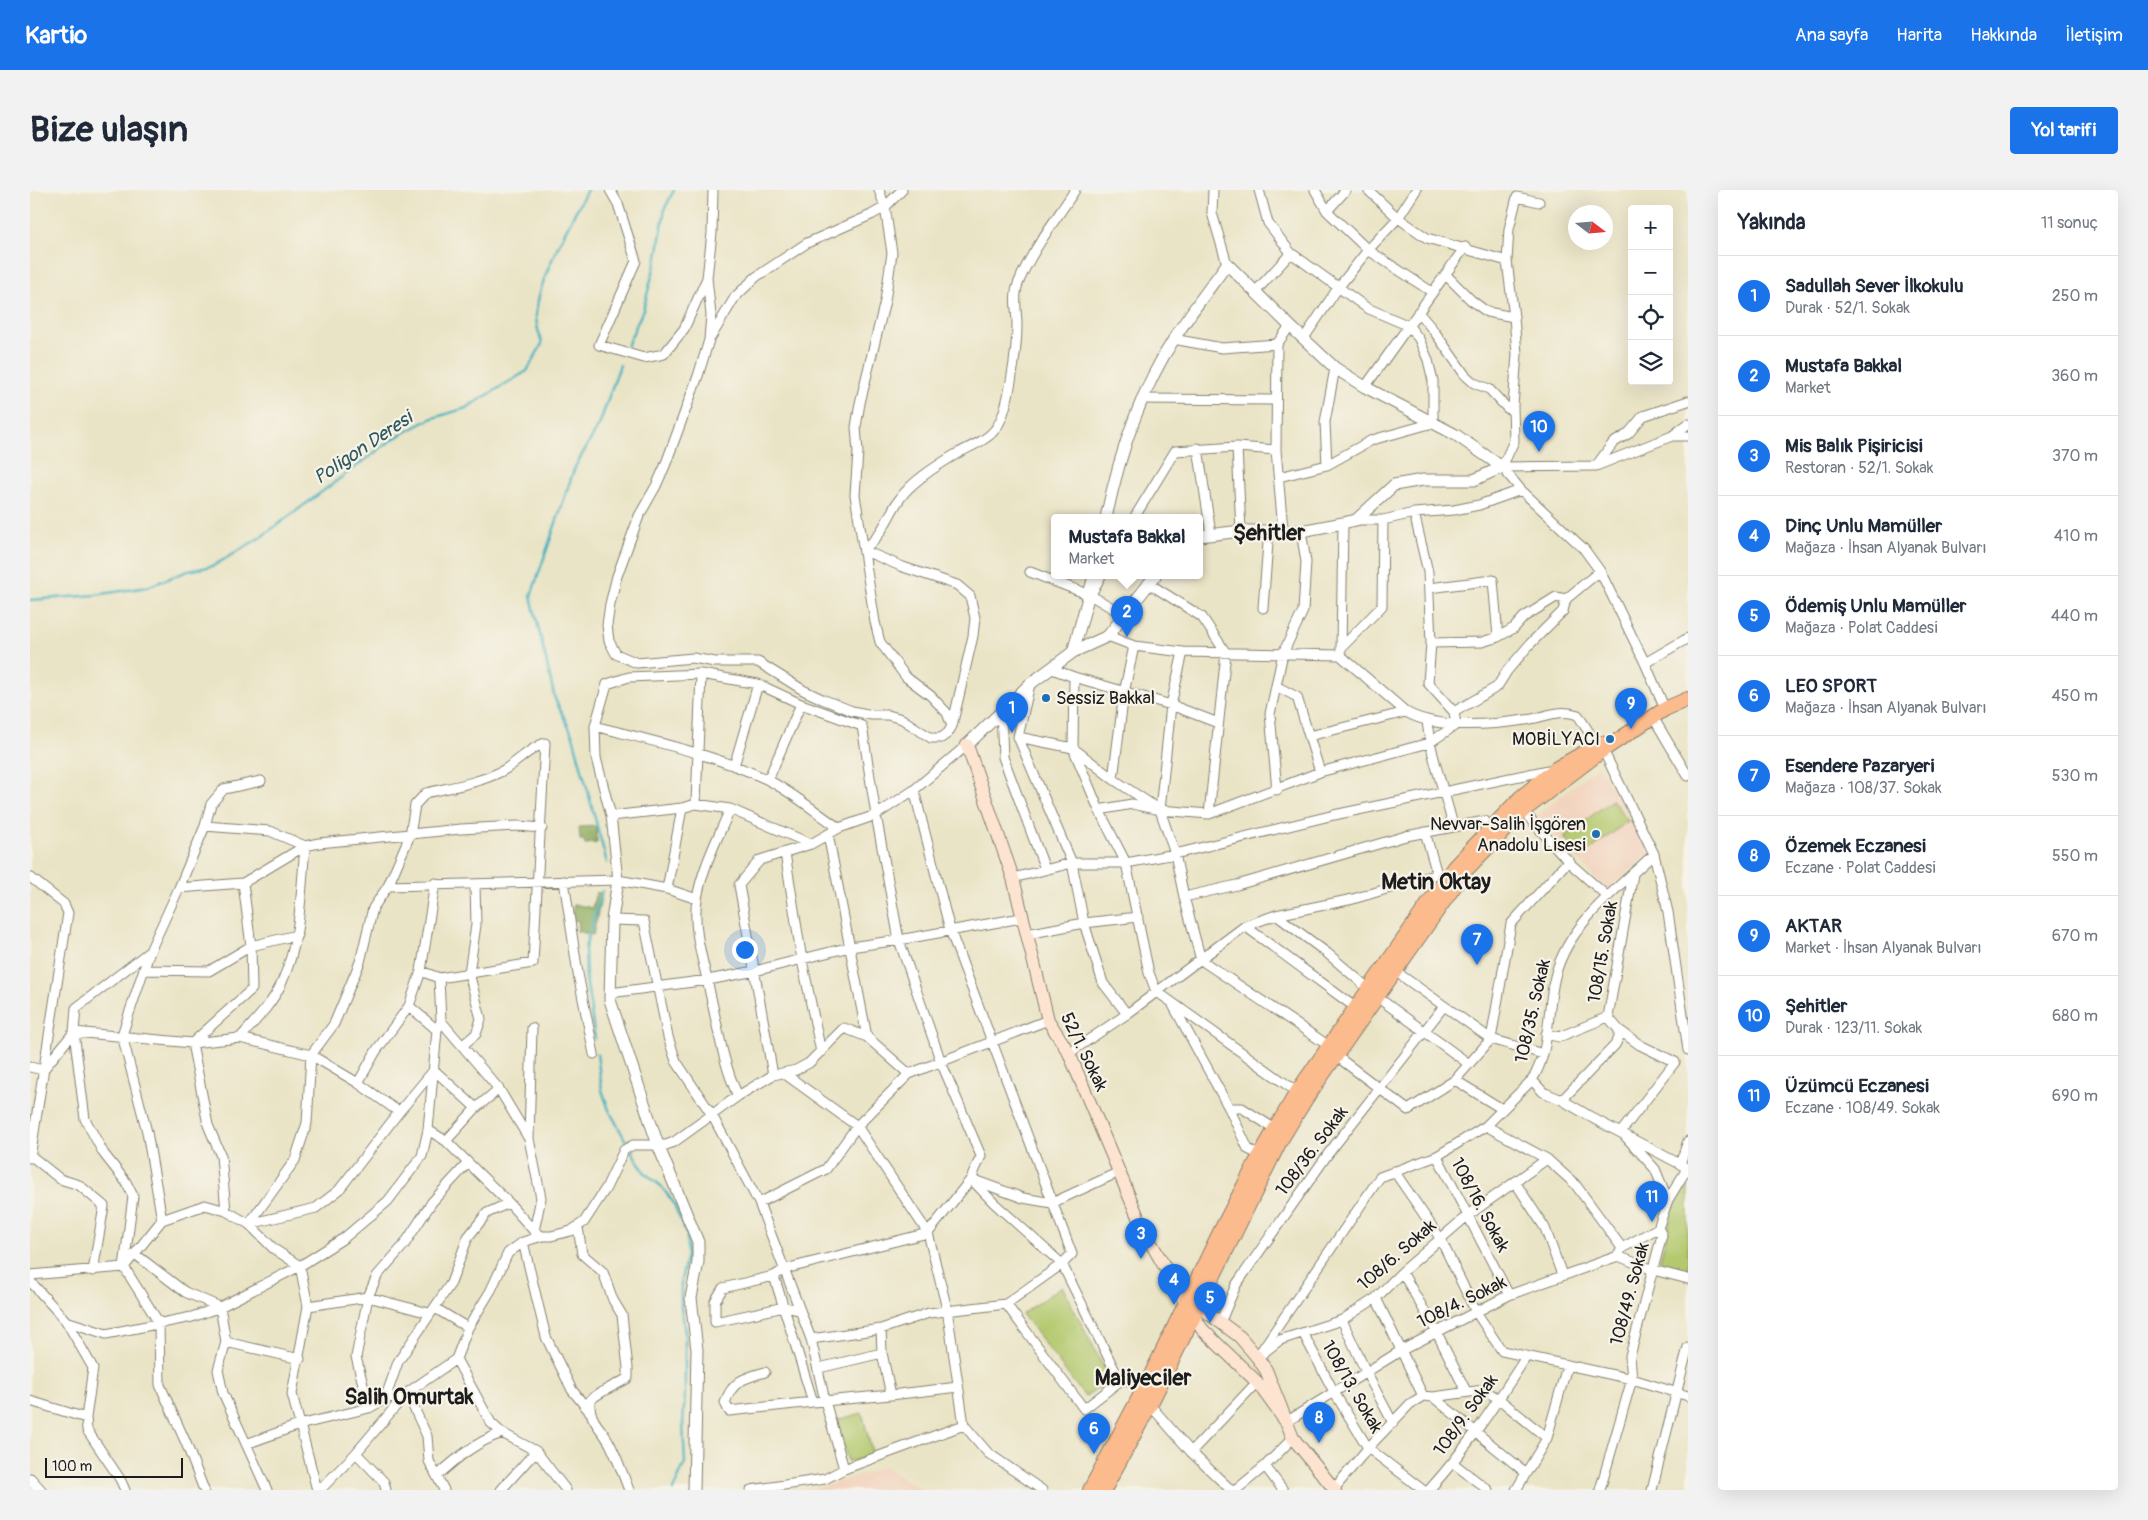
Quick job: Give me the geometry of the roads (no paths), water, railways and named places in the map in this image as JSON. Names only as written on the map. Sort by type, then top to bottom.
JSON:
[{"type":"main road","points":[[1391,968],[1454,867],[1520,798],[1557,768],[1688,699]]},
{"type":"main road","name":"52/1. Sokak","points":[[967,745],[1013,878],[1021,918],[1027,934],[1048,1020],[1069,1053],[1144,1229],[1171,1278],[1193,1312]]},
{"type":"main road","points":[[1286,1422],[1257,1382],[1202,1328],[1193,1312],[1198,1279],[1260,1155],[1297,1092],[1332,1050],[1391,968],[1465,871],[1523,811],[1600,747]]},
{"type":"main road","points":[[1090,1490],[1156,1380],[1193,1312],[1280,1141],[1356,1008],[1373,993]]},
{"type":"main road","points":[[1171,1278],[1185,1284],[1198,1279]]},
{"type":"main road","points":[[1193,1312],[1220,1323],[1240,1337],[1257,1357],[1266,1370],[1293,1438],[1335,1489]]},
{"type":"main road","points":[[1104,1490],[1150,1405],[1156,1380]]},
{"type":"street","points":[[610,190],[618,204],[636,261],[599,345],[644,358],[664,354],[684,329],[706,278]]},
{"type":"street","points":[[713,190],[712,233],[706,278],[711,315],[709,340],[665,466],[639,516],[617,576],[607,625],[609,641],[616,654],[637,663],[693,658],[715,662],[758,662],[803,690],[822,699],[852,711],[872,715],[888,714],[902,719],[931,738],[941,738],[948,733],[952,726],[973,636],[975,618],[970,596],[957,585],[903,567],[865,549]]},
{"type":"street","points":[[878,190],[885,207],[892,253],[885,302],[860,403],[856,427],[858,452],[855,495],[875,622],[880,642],[906,677],[931,696],[947,713],[952,726]]},
{"type":"street","points":[[709,340],[735,297],[756,277],[807,243],[885,207],[902,190]]},
{"type":"street","points":[[1213,190],[1212,214],[1227,264],[1254,292],[1335,368],[1365,387],[1456,435],[1502,467],[1521,490],[1584,549],[1600,571],[1645,663],[1659,713],[1688,776]]},
{"type":"street","points":[[1259,190],[1268,222],[1291,253],[1367,308],[1409,326],[1419,340],[1428,360],[1433,381],[1433,423]]},
{"type":"street","points":[[1315,190],[1327,211],[1368,250],[1432,292]]},
{"type":"street","points":[[1327,211],[1346,190]]},
{"type":"street","points":[[1368,190],[1398,218],[1428,238],[1465,247],[1507,261]]},
{"type":"street","points":[[1304,338],[1338,288],[1368,250],[1398,218],[1416,190]]},
{"type":"street","points":[[865,549],[875,542],[907,489],[923,476],[994,431],[1002,420],[1014,354],[1017,324],[1015,303],[1018,285],[1032,258],[1073,191]]},
{"type":"street","points":[[1502,467],[1514,441],[1513,410],[1517,354],[1507,261],[1509,228],[1517,197],[1539,202]]},
{"type":"street","points":[[1365,387],[1465,247]]},
{"type":"street","points":[[1254,292],[1291,253]]},
{"type":"street","points":[[1107,514],[1114,481],[1142,399],[1173,339],[1227,264]]},
{"type":"street","points":[[1446,275],[1471,300],[1487,312],[1514,317]]},
{"type":"street","points":[[693,308],[711,315]]},
{"type":"street","points":[[1418,312],[1465,375],[1474,382],[1489,389],[1507,408],[1513,410]]},
{"type":"street","points":[[1282,530],[1276,450],[1277,344],[1290,326]]},
{"type":"street","points":[[1173,339],[1222,348],[1277,344]]},
{"type":"street","points":[[1327,466],[1325,422],[1335,368]]},
{"type":"street","points":[[1142,399],[1275,400]]},
{"type":"street","points":[[1596,466],[1612,443],[1628,434],[1643,416],[1688,401]]},
{"type":"street","points":[[1279,477],[1327,466],[1372,440],[1433,423]]},
{"type":"street","points":[[1356,520],[1394,486],[1423,480],[1474,480],[1502,467],[1596,466],[1672,436],[1688,424]]},
{"type":"street","points":[[1672,436],[1688,436]]},
{"type":"street","points":[[1136,514],[1175,451],[1198,448],[1237,447],[1276,450]]},
{"type":"street","points":[[1237,447],[1241,531]]},
{"type":"street","points":[[1198,448],[1212,534]]},
{"type":"street","points":[[1203,536],[1241,531],[1301,531],[1356,520],[1382,520],[1414,513],[1462,509],[1521,490]]},
{"type":"street","points":[[1414,513],[1428,572],[1432,643],[1428,682],[1454,712],[1456,725]]},
{"type":"street","points":[[1340,652],[1382,606],[1382,520]]},
{"type":"street","points":[[1340,652],[1343,523]]},
{"type":"street","points":[[1263,608],[1270,530]]},
{"type":"street","points":[[1277,790],[1270,714],[1283,653],[1303,611],[1306,562],[1301,531]]},
{"type":"street","points":[[1454,712],[1497,687],[1507,671],[1530,644],[1563,611],[1566,599],[1600,571]]},
{"type":"street","points":[[1030,572],[1090,595],[1126,616]]},
{"type":"street","points":[[1073,652],[1093,579]]},
{"type":"street","points":[[1090,595],[1099,579]]},
{"type":"street","points":[[773,1074],[739,885],[760,860],[812,844],[839,828],[876,815],[914,790],[967,745],[1030,684],[1073,652],[1108,636],[1126,616],[1152,579],[1202,617],[1226,653],[1209,814]]},
{"type":"street","points":[[1429,588],[1493,580],[1498,637]]},
{"type":"street","points":[[1432,643],[1482,642],[1498,637],[1514,628],[1524,617],[1556,597],[1566,599]]},
{"type":"street","points":[[1108,636],[1134,646],[1183,652],[1340,652],[1406,712],[1417,718],[1436,723],[1456,725],[1525,720],[1566,711],[1578,715],[1600,747],[1654,854],[1668,912],[1688,1050]]},
{"type":"street","points":[[1645,663],[1688,638]]},
{"type":"street","points":[[1113,779],[1124,693],[1134,646]]},
{"type":"street","points":[[1183,652],[1171,706],[1160,810],[1175,854],[1184,897],[1201,960],[1332,1050],[1408,1110],[1455,1080],[1491,1039],[1511,924],[1569,860]]},
{"type":"street","points":[[1052,669],[1124,693],[1171,706],[1218,723]]},
{"type":"street","points":[[696,804],[701,674]]},
{"type":"street","points":[[694,1490],[697,1350],[691,1298],[698,1262],[698,1242],[658,1145],[627,1056],[610,993],[612,920],[618,880],[611,816],[596,758],[595,726],[607,684],[629,677],[701,674],[758,684],[800,704],[862,726],[899,940],[942,1062],[981,1156],[971,1179],[928,1233],[785,1269],[774,1276],[724,1288],[716,1301],[715,1322],[784,1307],[800,1310]]},
{"type":"street","points":[[1074,677],[1073,748],[1098,810],[1126,863],[1149,973],[1156,991],[1297,1092]]},
{"type":"street","points":[[734,766],[758,684]]},
{"type":"street","points":[[1030,684],[1018,737],[1072,863],[1084,922],[1103,983],[1127,1014]]},
{"type":"street","points":[[1276,686],[1297,697],[1320,772]]},
{"type":"street","points":[[768,780],[800,704]]},
{"type":"street","points":[[1001,712],[1004,757],[1045,869]]},
{"type":"street","points":[[1309,736],[1406,712]]},
{"type":"street","points":[[1426,720],[1429,743],[1445,791],[1453,826]]},
{"type":"street","points":[[1098,810],[1132,804],[1160,810],[1209,814],[1277,790],[1320,772],[1429,743],[1456,725]]},
{"type":"street","points":[[595,726],[734,766],[768,780],[839,828]]},
{"type":"street","points":[[1018,737],[1073,748],[1113,779],[1160,810]]},
{"type":"street","points":[[250,1224],[295,1160],[307,1123],[311,1055],[334,1024],[360,962],[373,908],[388,886],[410,835],[415,805],[426,793],[493,775],[510,766],[537,746],[546,743],[542,828],[536,880],[533,964],[439,978],[422,971]]},
{"type":"street","points":[[1013,878],[1072,863],[1126,863],[1175,854],[1334,815],[1557,768]]},
{"type":"street","points":[[162,1220],[147,1132],[122,1035],[150,951],[205,826],[211,804],[224,789],[261,781]]},
{"type":"street","points":[[811,1339],[881,1329],[928,1313],[1006,1304],[1062,1264],[1072,1254],[950,930],[914,790]]},
{"type":"street","points":[[611,816],[682,808],[696,804],[730,810],[812,844]]},
{"type":"street","points":[[666,889],[682,808]]},
{"type":"street","points":[[730,810],[711,854],[697,899],[700,943],[726,1066],[738,1096]]},
{"type":"street","points":[[1523,811],[1569,860],[1608,897]]},
{"type":"street","points":[[1184,897],[1237,885],[1425,832],[1484,821]]},
{"type":"street","points":[[205,826],[270,831],[305,846]]},
{"type":"street","points":[[179,888],[243,883],[305,846],[518,826],[542,828]]},
{"type":"street","points":[[1069,1053],[1127,1014],[1245,926],[1276,916],[1353,899],[1436,874],[1425,832]]},
{"type":"street","points":[[828,834],[867,1037]]},
{"type":"street","points":[[240,1038],[262,1013],[282,984],[291,959],[297,935],[305,846]]},
{"type":"street","points":[[785,853],[802,960],[821,1052]]},
{"type":"street","name":"108/35. Sokak","points":[[1257,1357],[1380,1177],[1437,1156],[1486,1126],[1532,1080],[1538,1071],[1543,1054],[1556,973],[1570,939],[1608,897],[1654,854]]},
{"type":"street","name":"108/15. Sokak","points":[[1622,1132],[1675,1062],[1640,1045],[1619,1030],[1608,1017],[1633,873]]},
{"type":"street","points":[[30,879],[64,904],[68,913],[30,1156],[60,1179],[79,1184],[104,1206],[93,1270]]},
{"type":"street","points":[[388,886],[435,883],[475,884],[536,880],[618,880],[666,889],[697,899]]},
{"type":"street","points":[[564,881],[572,942],[594,1054]]},
{"type":"street","points":[[192,1043],[252,989],[251,946],[243,883]]},
{"type":"street","points":[[358,1083],[376,1051],[409,1006],[422,971],[435,883]]},
{"type":"street","points":[[462,1046],[476,1034],[481,1019],[469,973],[476,925],[475,884]]},
{"type":"street","points":[[1276,916],[1327,953],[1373,993],[1424,1033],[1469,1064]]},
{"type":"street","points":[[1027,934],[1084,922],[1138,917]]},
{"type":"street","points":[[610,993],[708,980],[755,971],[850,947],[1021,918]]},
{"type":"street","points":[[612,920],[644,921],[657,986],[676,1061],[712,1115],[759,1203],[811,1339],[825,1401],[844,1469]]},
{"type":"street","points":[[1245,926],[1356,1008]]},
{"type":"street","points":[[145,970],[209,971],[251,946],[297,935]]},
{"type":"street","points":[[150,951],[76,1008],[74,1032],[85,1119],[104,1154],[126,1182],[133,1196],[124,1266],[159,1323],[160,1385],[186,1443],[204,1490]]},
{"type":"street","points":[[1391,968],[1491,1039],[1543,1054]]},
{"type":"street","points":[[66,1321],[106,1334],[192,1317],[220,1307],[300,1266],[344,1238],[388,1200],[422,1156],[428,1130],[439,1025],[439,978]]},
{"type":"street","points":[[1173,1004],[1229,1108],[1248,1149],[1260,1155]]},
{"type":"street","points":[[409,1006],[439,1025],[462,1046],[499,1089],[529,1139]]},
{"type":"street","name":"108/36. Sokak","points":[[1220,1323],[1236,1284],[1328,1154],[1444,1006]]},
{"type":"street","points":[[1546,1034],[1559,1036],[1608,1017]]},
{"type":"street","points":[[759,1203],[826,1170],[857,1126],[909,1074],[1048,1020]]},
{"type":"street","points":[[532,1028],[529,1139],[540,1198],[538,1233]]},
{"type":"street","points":[[30,1275],[124,1266],[162,1220],[205,1205],[226,1211],[250,1224],[274,1249],[300,1266],[308,1306],[300,1359],[292,1394],[299,1425],[319,1490],[356,1453],[407,1393],[456,1360],[468,1328],[491,1290],[508,1253],[538,1233],[562,1235],[578,1227],[598,1202],[628,1147],[674,1142],[738,1096],[773,1074],[785,1074],[796,1070],[821,1052],[844,1028],[867,1037],[909,1074]]},
{"type":"street","points":[[1562,1100],[1615,1044],[1619,1037],[1619,1030]]},
{"type":"street","points":[[43,1070],[74,1032]]},
{"type":"street","points":[[74,1032],[192,1043],[240,1038],[311,1055],[358,1083],[399,1112]]},
{"type":"street","points":[[192,1043],[208,1125],[221,1156],[226,1211]]},
{"type":"street","points":[[30,1067],[43,1070]]},
{"type":"street","points":[[250,1224],[316,1208],[339,1190],[434,1070]]},
{"type":"street","points":[[434,1070],[476,1108]]},
{"type":"street","points":[[785,1074],[857,1126],[928,1233],[947,1310],[964,1425],[988,1453],[1042,1490]]},
{"type":"street","points":[[1455,1080],[1502,1109]]},
{"type":"street","points":[[1532,1080],[1543,1092],[1562,1100],[1685,1167]]},
{"type":"street","points":[[446,1141],[476,1108],[499,1089]]},
{"type":"street","points":[[1229,1108],[1242,1108],[1275,1129]]},
{"type":"street","points":[[1486,1126],[1547,1159],[1575,1184],[1620,1252],[1653,1270],[1688,1279]]},
{"type":"street","points":[[428,1130],[446,1141],[538,1233]]},
{"type":"street","points":[[1622,1132],[1654,1168],[1668,1200]]},
{"type":"street","name":"108/49. Sokak","points":[[1600,1490],[1632,1379],[1630,1356],[1662,1235],[1658,1228],[1668,1200],[1685,1167],[1688,1140]]},
{"type":"street","name":"108/16. Sokak","points":[[1437,1156],[1509,1295]]},
{"type":"street","name":"108/6. Sokak","points":[[1257,1357],[1280,1340],[1342,1320],[1376,1298],[1402,1272],[1467,1216],[1547,1159]]},
{"type":"street","points":[[369,1408],[356,1358],[368,1297],[377,1276],[404,1245],[432,1202],[467,1164]]},
{"type":"street","points":[[1394,1171],[1440,1238],[1476,1312],[1502,1351],[1632,1379],[1688,1396]]},
{"type":"street","points":[[971,1179],[1023,1198],[1052,1203],[1119,1172]]},
{"type":"street","points":[[971,1179],[994,1203],[1062,1264],[1120,1381]]},
{"type":"street","points":[[1515,1182],[1545,1228],[1562,1275]]},
{"type":"street","points":[[385,1399],[398,1362],[450,1283],[468,1237],[487,1213],[509,1203]]},
{"type":"street","points":[[578,1227],[582,1254],[603,1272],[613,1300],[622,1315],[628,1368],[628,1378],[599,1393],[590,1400],[589,1411]]},
{"type":"street","name":"108/4. Sokak","points":[[1286,1422],[1436,1331],[1509,1295],[1549,1282],[1620,1252],[1658,1228]]},
{"type":"street","points":[[523,1242],[546,1337],[572,1390],[589,1411],[610,1443],[629,1490]]},
{"type":"street","points":[[135,1254],[185,1292],[220,1307]]},
{"type":"street","points":[[1402,1272],[1436,1331],[1466,1391]]},
{"type":"street","points":[[774,1276],[813,1402]]},
{"type":"street","points":[[30,1281],[66,1321],[94,1368],[86,1418],[87,1430],[120,1479],[125,1490]]},
{"type":"street","points":[[308,1306],[368,1297],[432,1310],[468,1328]]},
{"type":"street","points":[[1376,1298],[1423,1396]]},
{"type":"street","points":[[1006,1304],[1084,1409],[1120,1381],[1156,1380]]},
{"type":"street","points":[[220,1307],[226,1342],[218,1370],[222,1393],[267,1490]]},
{"type":"street","points":[[1342,1320],[1393,1424]]},
{"type":"street","points":[[881,1329],[882,1353],[891,1395]]},
{"type":"street","name":"108/13. Sokak","points":[[1303,1333],[1334,1392],[1368,1448],[1423,1490]]},
{"type":"street","points":[[226,1342],[300,1359]]},
{"type":"street","points":[[1652,1490],[1688,1347]]},
{"type":"street","points":[[819,1368],[882,1353]]},
{"type":"street","name":"108/9. Sokak","points":[[1429,1490],[1453,1463],[1475,1433],[1526,1357]]},
{"type":"street","points":[[456,1360],[491,1423],[502,1433],[536,1451],[566,1490]]},
{"type":"street","points":[[1516,1490],[1547,1438],[1567,1366]]},
{"type":"street","points":[[765,1372],[733,1386],[729,1391],[726,1403],[729,1411],[958,1387]]},
{"type":"street","points":[[1191,1452],[1257,1382]]},
{"type":"street","points":[[1335,1489],[1368,1448],[1393,1424],[1410,1404],[1423,1396],[1433,1397],[1484,1390],[1499,1399],[1547,1438]]},
{"type":"street","points":[[246,1444],[299,1425],[369,1408],[385,1399],[407,1393]]},
{"type":"street","points":[[407,1393],[427,1436],[429,1461],[444,1490]]},
{"type":"street","points":[[1433,1397],[1526,1473]]},
{"type":"street","points":[[30,1401],[86,1418]]},
{"type":"street","points":[[1150,1405],[1191,1452],[1231,1490]]},
{"type":"street","points":[[751,1490],[825,1479],[844,1469],[964,1425]]},
{"type":"street","points":[[436,1476],[484,1440],[502,1433]]},
{"type":"street","points":[[1236,1490],[1265,1466],[1293,1438]]},
{"type":"street","points":[[501,1490],[536,1451]]},
{"type":"street","points":[[356,1453],[384,1482],[386,1490]]},
{"type":"street","points":[[1453,1463],[1488,1490]]},
{"type":"street","points":[[1265,1466],[1283,1490]]},
{"type":"street","points":[[30,1479],[40,1490]]},
{"type":"waterway","name":"Poligon Deresi","points":[[30,600],[95,595],[147,587],[188,571],[213,566],[261,537],[393,439],[430,419],[466,408],[527,371],[542,344],[536,318],[542,284],[556,251],[587,190]]},
{"type":"waterway","points":[[627,346],[643,310],[657,257],[665,208],[674,190]]},
{"type":"waterway","points":[[607,863],[573,736],[555,699],[531,596],[575,467],[599,425],[620,365]]},
{"type":"waterway","points":[[595,1039],[586,977],[585,948],[602,891]]},
{"type":"waterway","points":[[597,1054],[602,1090],[609,1110],[628,1145]]},
{"type":"waterway","points":[[631,1150],[645,1173],[661,1186],[673,1202],[687,1235],[687,1255],[681,1280],[681,1307],[685,1332],[683,1424],[685,1463],[673,1490]]},
{"type":"place","name":"Şehitler","points":[[1539,452]]},
{"type":"place","name":"Mustafa Bakkal","points":[[1127,637]]},
{"type":"place","name":"Sessiz Bakkal","points":[[1046,698]]},
{"type":"place","name":"AKTAR","points":[[1631,729]]},
{"type":"place","name":"Sadullah Sever İlkokulu","points":[[1012,733]]},
{"type":"place","name":"MOBİLYACI","points":[[1610,739]]},
{"type":"place","name":"Nevvar-Salih İşgören Anadolu Lisesi","points":[[1596,834]]},
{"type":"place","name":"Esendere Pazaryeri","points":[[1477,965]]},
{"type":"place","name":"Üzümcü Eczanesi","points":[[1652,1222]]},
{"type":"place","name":"Mis Balık Pişiricisi","points":[[1141,1259]]},
{"type":"place","name":"Dinç Unlu Mamüller","points":[[1174,1305]]},
{"type":"place","name":"Ödemiş Unlu Mamüller","points":[[1210,1323]]},
{"type":"place","name":"Özemek Eczanesi","points":[[1319,1443]]},
{"type":"place","name":"LEO SPORT","points":[[1094,1454]]},
{"type":"district","name":"Şehitler","points":[[1269,533]]},
{"type":"district","name":"Metin Oktay","points":[[1436,882]]},
{"type":"district","name":"Maliyeciler","points":[[1143,1378]]},
{"type":"district","name":"Salih Omurtak","points":[[409,1397]]}]
